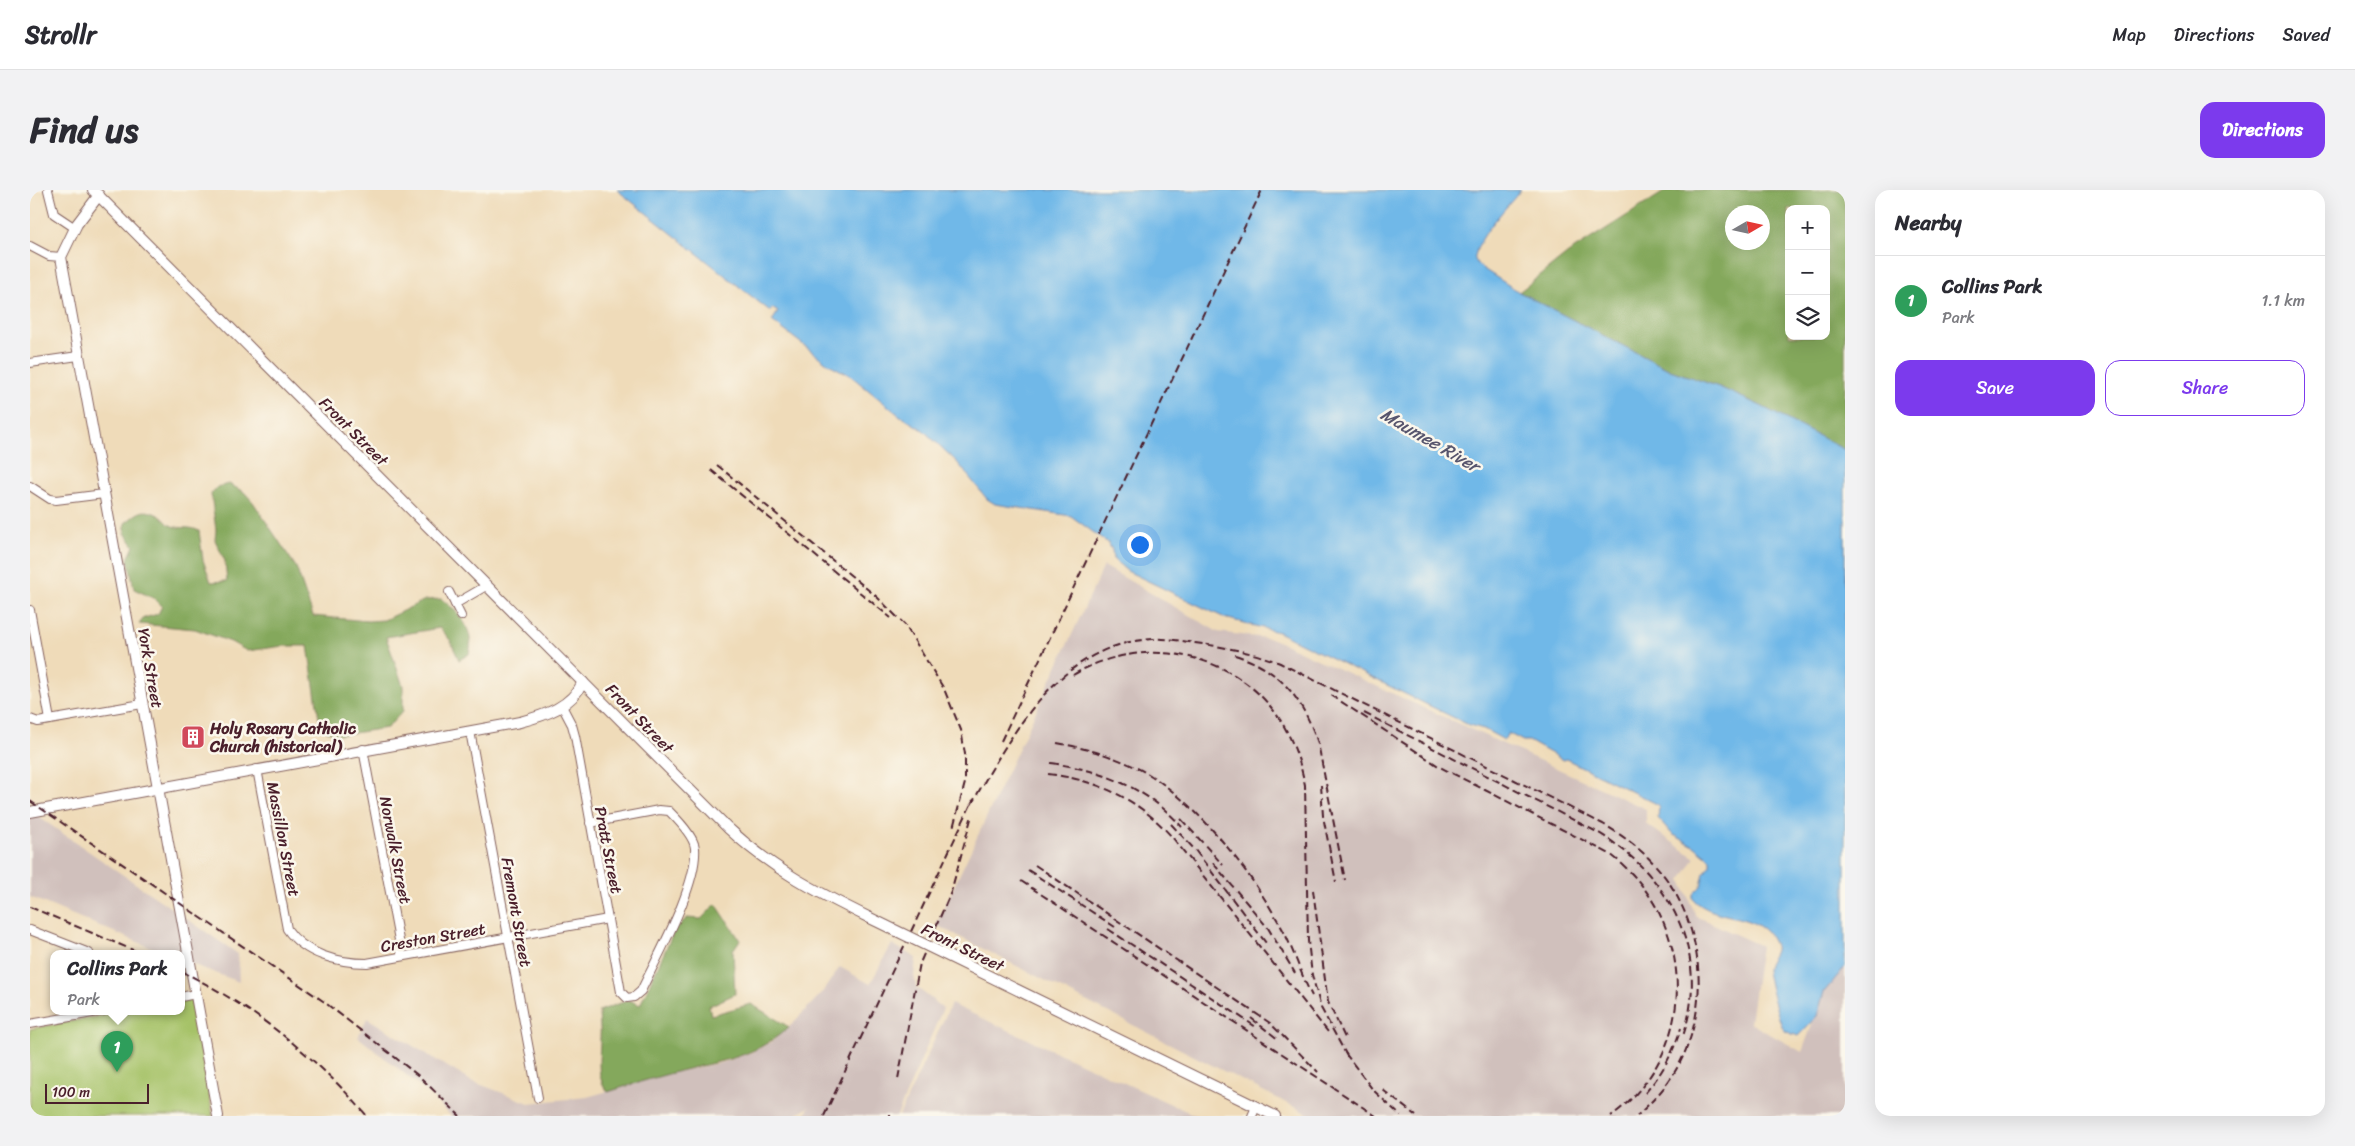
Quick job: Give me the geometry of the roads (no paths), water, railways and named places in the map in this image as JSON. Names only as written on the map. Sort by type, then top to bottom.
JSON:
[{"type":"street","points":[[48,190],[54,214],[74,228]]},
{"type":"street","points":[[30,246],[49,256],[61,257],[74,228],[99,192]]},
{"type":"street","name":"Front Street","points":[[99,192],[486,586],[751,849],[793,879],[1254,1112],[1274,1116]]},
{"type":"street","name":"York Street","points":[[61,257],[218,1116]]},
{"type":"street","points":[[30,363],[78,356]]},
{"type":"street","points":[[30,486],[50,499],[56,500],[104,494]]},
{"type":"street","points":[[455,604],[486,586]]},
{"type":"street","points":[[449,592],[461,616]]},
{"type":"street","points":[[30,610],[50,720]]},
{"type":"street","points":[[30,812],[363,749],[520,722],[562,706],[577,695],[584,682]]},
{"type":"street","points":[[30,719],[38,722],[142,704]]},
{"type":"street","name":"Pratt Street","points":[[562,706],[572,724],[590,823],[608,919],[621,992],[628,998],[634,997],[641,991],[688,890],[695,848],[692,840],[669,811],[659,810],[590,823]]},
{"type":"street","name":"Fremont Street","points":[[470,731],[538,1098]]},
{"type":"street","name":"Norwalk Street","points":[[363,749],[402,956]]},
{"type":"street","name":"Massillon Street","points":[[257,769],[284,914]]},
{"type":"street","name":"Creston Street","points":[[284,914],[288,929],[299,943],[333,959],[367,963],[608,919]]},
{"type":"street","points":[[30,930],[81,950]]},
{"type":"street","points":[[185,996],[195,994]]},
{"type":"street","points":[[30,1024],[81,1015]]},
{"type":"water","name":"Maumee River","points":[[617,190],[1521,190],[1482,239],[1475,257],[1479,266],[1519,292],[1670,370],[1719,387],[1761,406],[1845,450],[1845,967],[1824,992],[1817,1016],[1798,1036],[1784,1030],[1767,972],[1768,964],[1775,950],[1774,943],[1767,933],[1758,926],[1748,921],[1713,911],[1693,899],[1693,894],[1701,886],[1704,873],[1710,866],[1710,859],[1694,846],[1672,834],[1658,818],[1659,807],[1657,804],[1566,759],[1563,760],[1529,741],[1523,741],[1508,733],[1504,740],[1484,729],[1469,725],[1278,632],[1225,618],[1127,571],[1113,559],[1112,550],[1108,543],[1071,516],[995,504],[987,499],[957,462],[923,430],[899,415],[851,376],[827,363],[772,321],[778,312],[772,308],[770,311]]},
{"type":"railway","points":[[1001,741],[1262,190]]},
{"type":"railway","points":[[717,465],[877,597],[905,625],[944,689],[961,730],[965,754],[965,783],[953,828]]},
{"type":"railway","points":[[711,470],[891,618]]},
{"type":"railway","points":[[971,805],[1004,749],[1042,696],[1065,674],[1091,657],[1120,645],[1164,639],[1228,648],[1280,663],[1603,824],[1636,847],[1664,875],[1678,898],[1688,920],[1694,943],[1698,968],[1696,1016],[1681,1062],[1665,1087],[1637,1116]]},
{"type":"railway","points":[[1073,675],[1097,663],[1123,656],[1150,653],[1177,654],[1203,661],[1228,671],[1250,686],[1277,715],[1292,743],[1305,785],[1308,941],[1312,975],[1321,1008],[1348,1058]]},
{"type":"railway","points":[[1235,655],[1251,661],[1277,678],[1288,688],[1305,712],[1318,743],[1345,880]]},
{"type":"railway","points":[[1331,695],[1440,767],[1610,854],[1639,882],[1660,914],[1672,949],[1677,985],[1673,1022],[1661,1057],[1640,1089],[1611,1116]]},
{"type":"railway","points":[[1364,713],[1599,833],[1624,851],[1646,871],[1664,895],[1678,920],[1687,947],[1692,976],[1690,1005],[1683,1036]]},
{"type":"railway","points":[[1057,743],[1093,751],[1128,764],[1150,775],[1189,806],[1225,845],[1257,887],[1283,930],[1312,996]]},
{"type":"railway","points":[[1051,763],[1088,770],[1139,791],[1169,813],[1182,827]]},
{"type":"railway","points":[[1048,774],[1067,777],[1103,788],[1120,795],[1150,816],[1177,843],[1328,1032]]},
{"type":"railway","points":[[1321,785],[1323,816],[1336,882]]},
{"type":"railway","points":[[824,1116],[973,800]]},
{"type":"railway","points":[[30,801],[323,1001],[420,1077],[460,1116]]},
{"type":"railway","points":[[898,1079],[920,963],[951,892],[972,815]]},
{"type":"railway","points":[[1181,819],[1223,865]]},
{"type":"railway","points":[[1171,824],[1195,850],[1266,943]]},
{"type":"railway","points":[[1213,863],[1268,928],[1295,973]]},
{"type":"railway","points":[[1035,865],[1270,1023],[1318,1072]]},
{"type":"railway","points":[[1028,870],[1118,929]]},
{"type":"railway","points":[[1021,881],[1376,1116]]},
{"type":"railway","points":[[1313,890],[1328,1002],[1346,1040]]},
{"type":"railway","points":[[30,907],[133,950]]},
{"type":"railway","points":[[1108,929],[1256,1027]]},
{"type":"railway","points":[[185,973],[233,1000],[282,1034],[326,1073],[367,1116]]},
{"type":"railway","points":[[1251,1018],[1279,1040]]},
{"type":"railway","points":[[1645,1093],[1666,1063],[1681,1028]]},
{"type":"railway","points":[[1345,1053],[1373,1090],[1401,1116]]},
{"type":"railway","points":[[1383,1090],[1416,1116]]},
{"type":"place","name":"Holy Rosary Catholic Church (historical)","points":[[193,737]]},
{"type":"place","name":"Collins Park","points":[[117,1072]]}]
